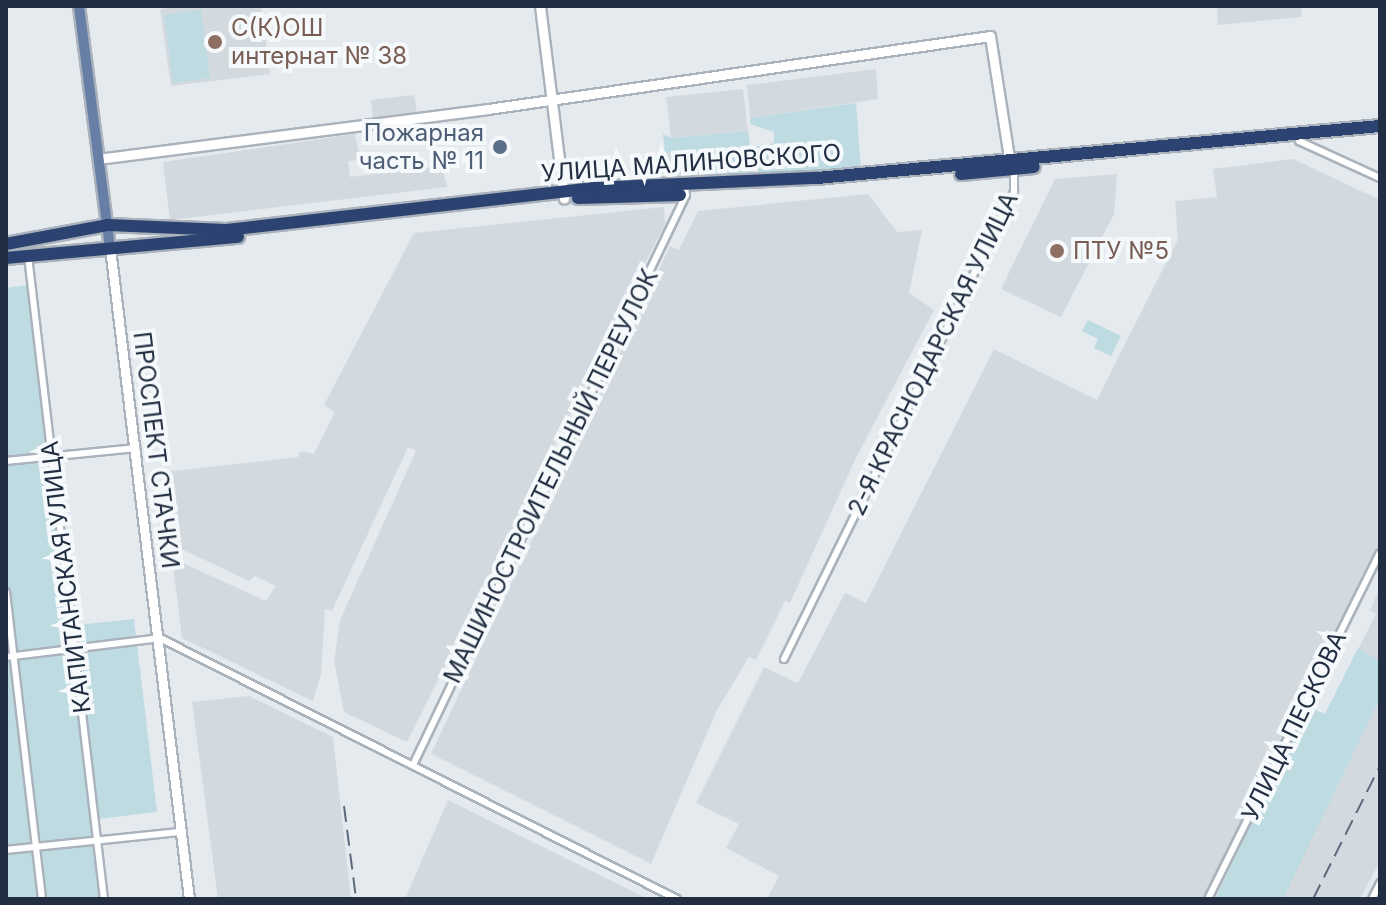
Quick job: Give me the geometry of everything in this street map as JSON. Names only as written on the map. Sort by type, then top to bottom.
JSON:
[{"type":"highway","name":"УЛИЦА МАЛИНОВСКОГО","points":[[1012,165],[1380,126]]},
{"type":"highway","name":"УЛИЦА МАЛИНОВСКОГО","points":[[6,258],[564,196],[629,185],[686,191],[1380,134]]},
{"type":"highway","name":"УЛИЦА МАЛИНОВСКОГО","points":[[6,244],[108,225],[226,230],[564,196]]},
{"type":"main road","name":"ПРОСПЕКТ СТАЧКИ","points":[[79,6],[110,248]]},
{"type":"street","points":[[540,6],[564,196]]},
{"type":"street","name":"2-Я КРАСНОДАРСКАЯ УЛИЦА","points":[[552,99],[990,36],[1014,192],[784,659]]},
{"type":"street","points":[[98,159],[552,99]]},
{"type":"street","points":[[1299,141],[1380,178]]},
{"type":"street","name":"МАШИНОСТРОИТЕЛЬНЫЙ ПЕРЕУЛОК","points":[[413,765],[686,191]]},
{"type":"street","name":"ПРОСПЕКТ СТАЧКИ","points":[[110,248],[160,638],[189,899]]},
{"type":"street","name":"КАПИТАНСКАЯ УЛИЦА","points":[[28,256],[104,899]]},
{"type":"street","points":[[6,461],[136,448]]},
{"type":"street","name":"УЛИЦА ПЕСКОВА","points":[[1208,899],[1380,553]]},
{"type":"street","points":[[6,592],[10,657],[42,899]]},
{"type":"street","points":[[10,657],[160,638],[662,895],[677,899]]},
{"type":"street","points":[[6,850],[182,831]]},
{"type":"street","points":[[1372,899],[1380,883]]},
{"type":"shaded area","name":"С(К)ОШ интернат № 38","points":[[261,6],[270,74],[171,86],[160,9]]},
{"type":"shaded area","points":[[1217,6],[1301,6],[1302,17],[1218,25]]},
{"type":"shaded area","points":[[201,10],[210,78],[173,83],[164,15]]},
{"type":"shaded area","points":[[876,69],[878,99],[750,118],[747,85]]},
{"type":"shaded area","points":[[743,89],[748,131],[671,138],[666,97]]},
{"type":"shaded area","points":[[414,95],[417,113],[373,118],[371,100]]},
{"type":"shaded area","points":[[856,103],[861,169],[759,176],[754,147],[774,143],[774,132],[750,124],[750,118]]},
{"type":"shaded area","points":[[748,131],[754,176],[709,179],[708,158],[691,150],[665,153],[663,134],[671,138]]},
{"type":"shaded area","points":[[355,134],[360,160],[348,161],[350,177],[442,166],[447,187],[170,220],[163,162]]},
{"type":"shaded area","points":[[691,150],[708,158],[709,179],[669,181],[665,153]]},
{"type":"shaded area","points":[[1293,159],[1380,200],[1380,544],[1203,899],[767,899],[779,876],[726,848],[739,824],[696,803],[764,667],[798,683],[845,593],[866,603],[994,349],[1097,400],[1178,239],[1175,201],[1217,197],[1213,169]]},
{"type":"shaded area","name":"ПТУ №5","points":[[1117,174],[1114,214],[1061,317],[1001,289],[1055,179]]},
{"type":"shaded area","points":[[868,194],[897,232],[922,230],[909,293],[934,310],[855,460],[790,603],[785,601],[756,660],[749,657],[717,710],[651,864],[431,754],[670,246],[679,250],[698,211]]},
{"type":"shaded area","points":[[664,207],[665,224],[407,742],[344,712],[334,661],[340,620],[416,451],[408,447],[332,611],[325,609],[321,674],[313,701],[182,638],[172,558],[266,601],[276,586],[255,576],[249,581],[171,544],[163,472],[298,457],[300,451],[314,454],[335,412],[324,405],[414,233]]},
{"type":"shaded area","points":[[36,284],[76,625],[134,619],[157,812],[98,819],[107,899],[6,899],[6,288]]},
{"type":"shaded area","points":[[1088,320],[1121,336],[1111,356],[1094,348],[1098,339],[1082,331]]},
{"type":"shaded area","points":[[1380,588],[1380,861],[1360,899],[1216,899],[1325,714],[1376,614],[1370,610]]},
{"type":"shaded area","points":[[1358,648],[1380,661],[1380,698],[1283,899],[1215,899],[1308,707],[1325,714]]},
{"type":"shaded area","points":[[249,696],[333,737],[351,899],[218,899],[192,702]]},
{"type":"shaded area","points":[[448,800],[648,899],[405,899]]},
{"type":"railway","points":[[1313,899],[1380,766]]},
{"type":"railway","points":[[344,806],[356,899]]},
{"type":"place","name":"С(К)ОШ интернат № 38","points":[[215,42]]},
{"type":"place","name":"Пожарная часть № 11","points":[[500,147]]},
{"type":"place","name":"ПТУ №5","points":[[1057,251]]}]
